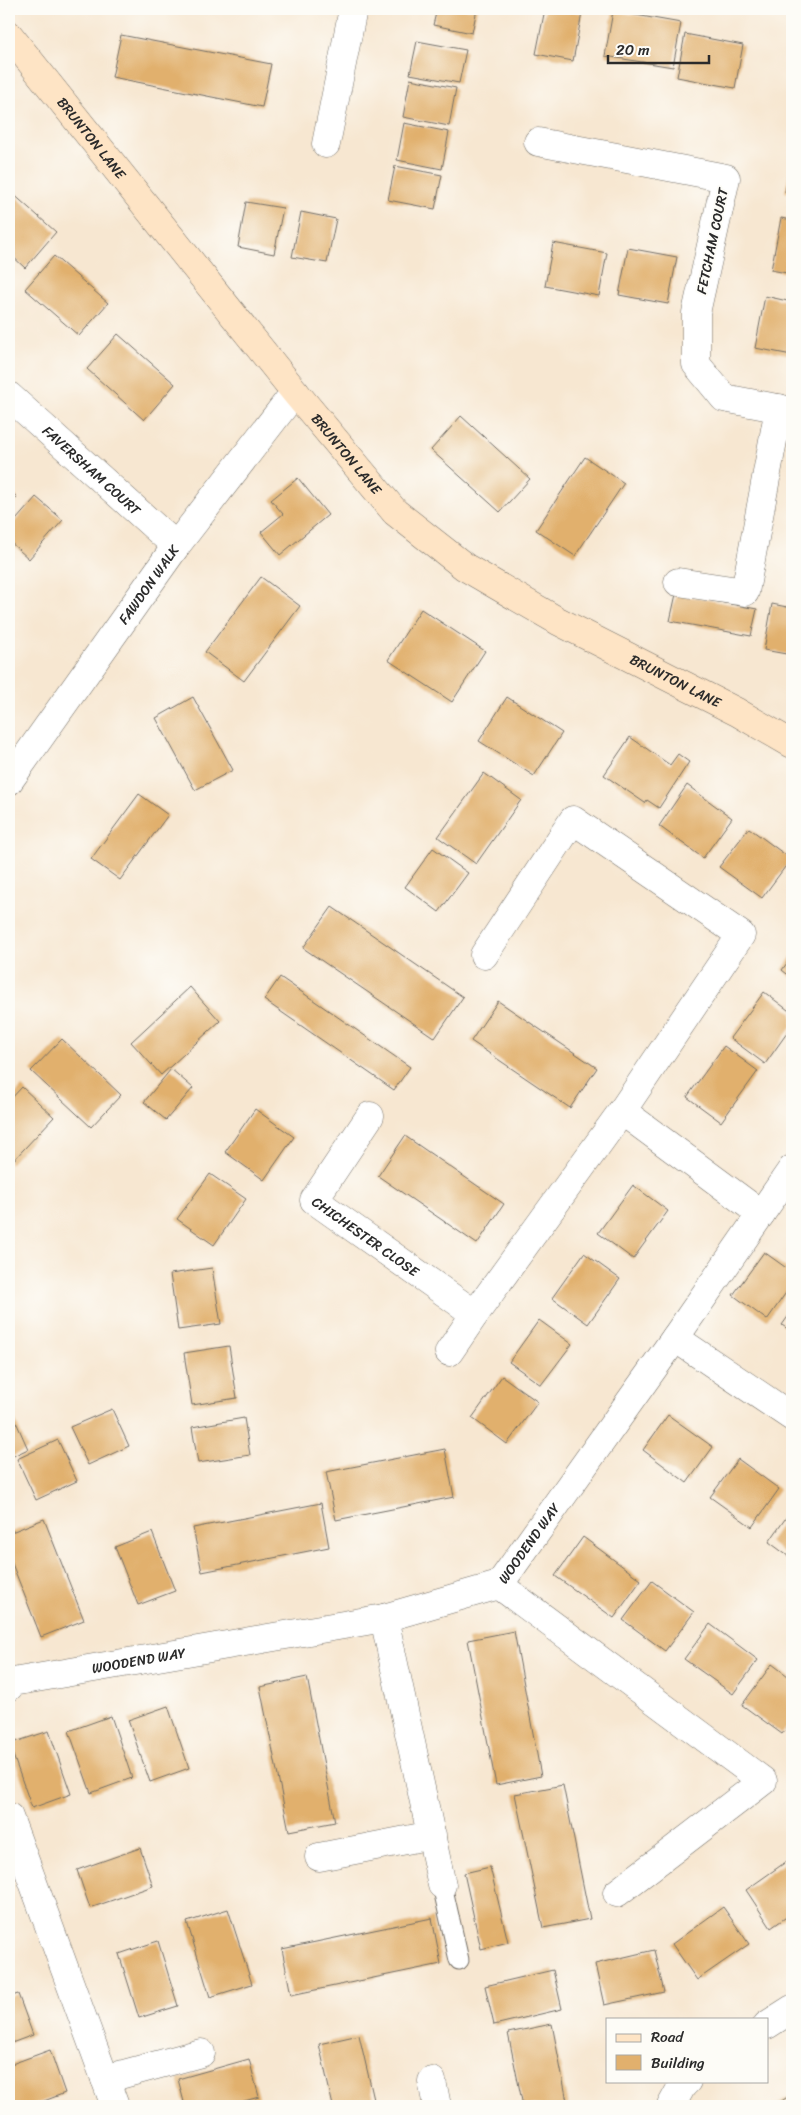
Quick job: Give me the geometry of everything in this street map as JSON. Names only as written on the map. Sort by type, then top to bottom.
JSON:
[{"type":"street","points":[[326,144],[353,9]]},
{"type":"street","name":"BRUNTON LANE","points":[[9,35],[295,392],[395,512],[465,568],[558,622],[737,712],[792,744]]},
{"type":"street","name":"FETCHAM COURT","points":[[538,142],[726,178],[696,313],[696,364],[724,398],[786,409],[745,592],[678,582]]},
{"type":"street","name":"FAWDON WALK","points":[[9,781],[176,546],[295,392]]},
{"type":"street","name":"FAVERSHAM COURT","points":[[9,396],[176,546]]},
{"type":"street","points":[[449,1352],[622,1111],[741,935],[573,820],[484,954]]},
{"type":"street","points":[[622,1111],[761,1214]]},
{"type":"street","name":"CHICHESTER CLOSE","points":[[370,1116],[314,1200],[475,1314]]},
{"type":"street","name":"WOODEND WAY","points":[[10,1681],[384,1618],[499,1585],[675,1338],[792,1169]]},
{"type":"street","points":[[675,1338],[792,1417]]},
{"type":"street","points":[[499,1585],[763,1781],[617,1893]]},
{"type":"street","points":[[384,1618],[442,1885]]},
{"type":"street","points":[[9,1818],[104,2079],[116,2106]]},
{"type":"street","points":[[319,1857],[432,1835]]},
{"type":"street","points":[[768,2024],[792,2009]]},
{"type":"street","points":[[104,2079],[201,2053]]},
{"type":"street","points":[[671,2106],[686,2082]]},
{"type":"lane","points":[[442,1885],[459,1960]]},
{"type":"building","points":[[437,9],[477,9],[472,33],[433,25]]},
{"type":"building","points":[[545,9],[582,13],[573,61],[536,54]]},
{"type":"building","points":[[613,11],[681,23],[673,67],[605,56]]},
{"type":"building","points":[[685,34],[743,45],[735,88],[677,77]]},
{"type":"building","points":[[121,35],[271,64],[262,107],[112,77]]},
{"type":"building","points":[[417,41],[466,50],[459,83],[410,74]]},
{"type":"building","points":[[410,79],[456,88],[449,126],[403,117]]},
{"type":"building","points":[[404,123],[449,132],[442,169],[397,160]]},
{"type":"building","points":[[792,163],[792,193],[785,192]]},
{"type":"building","points":[[395,166],[442,175],[435,209],[388,200]]},
{"type":"building","points":[[11,192],[56,232],[25,268],[9,253],[9,194]]},
{"type":"building","points":[[246,202],[283,208],[274,254],[238,247]]},
{"type":"building","points":[[301,212],[336,219],[327,263],[292,257]]},
{"type":"building","points":[[781,218],[792,220],[792,274],[771,270]]},
{"type":"building","points":[[553,243],[607,253],[599,296],[545,286]]},
{"type":"building","points":[[628,248],[677,257],[668,304],[619,295]]},
{"type":"building","points":[[54,256],[108,303],[79,336],[25,289]]},
{"type":"building","points":[[765,296],[792,302],[792,355],[755,348]]},
{"type":"building","points":[[118,334],[175,384],[144,420],[87,369]]},
{"type":"building","points":[[461,416],[530,479],[500,512],[431,450]]},
{"type":"building","points":[[585,457],[624,483],[575,556],[536,530]]},
{"type":"building","points":[[298,478],[328,515],[280,555],[261,532],[283,514],[271,500]]},
{"type":"building","points":[[9,490],[17,497],[9,507]]},
{"type":"building","points":[[36,497],[63,520],[29,559],[9,541],[9,528]]},
{"type":"building","points":[[261,577],[300,606],[244,681],[205,652]]},
{"type":"building","points":[[676,594],[757,609],[751,636],[670,621]]},
{"type":"building","points":[[772,604],[792,608],[792,655],[764,650]]},
{"type":"building","points":[[421,609],[485,651],[452,702],[388,660]]},
{"type":"building","points":[[193,697],[233,770],[195,790],[156,718]]},
{"type":"building","points":[[507,697],[562,733],[534,776],[479,741]]},
{"type":"building","points":[[630,737],[670,765],[678,754],[689,762],[659,808],[647,800],[645,803],[604,775]]},
{"type":"building","points":[[484,773],[521,800],[476,864],[438,837]]},
{"type":"building","points":[[687,785],[732,818],[703,858],[659,826]]},
{"type":"building","points":[[139,794],[168,815],[120,880],[91,859]]},
{"type":"building","points":[[749,828],[791,859],[762,898],[719,867]]},
{"type":"building","points":[[433,848],[468,873],[439,912],[405,887]]},
{"type":"building","points":[[332,907],[463,997],[435,1038],[303,948]]},
{"type":"building","points":[[792,956],[792,978],[782,970]]},
{"type":"building","points":[[280,977],[410,1067],[394,1090],[264,1000]]},
{"type":"building","points":[[190,987],[220,1021],[161,1075],[131,1042]]},
{"type":"building","points":[[764,992],[792,1013],[792,1026],[765,1064],[730,1038]]},
{"type":"building","points":[[498,1001],[597,1068],[570,1108],[471,1041]]},
{"type":"building","points":[[62,1039],[121,1095],[91,1127],[31,1071]]},
{"type":"building","points":[[724,1046],[758,1071],[721,1122],[687,1097]]},
{"type":"building","points":[[171,1069],[193,1088],[166,1120],[144,1102]]},
{"type":"building","points":[[22,1087],[54,1117],[9,1165],[9,1101]]},
{"type":"building","points":[[255,1109],[294,1137],[264,1180],[225,1152]]},
{"type":"building","points":[[405,1136],[504,1204],[477,1244],[378,1176]]},
{"type":"building","points":[[210,1174],[246,1199],[214,1245],[177,1219]]},
{"type":"building","points":[[633,1185],[668,1211],[633,1259],[598,1233]]},
{"type":"building","points":[[764,1252],[792,1272],[792,1284],[767,1320],[733,1295]]},
{"type":"building","points":[[584,1253],[620,1279],[588,1324],[552,1298]]},
{"type":"building","points":[[212,1268],[221,1324],[178,1330],[170,1274]]},
{"type":"building","points":[[792,1311],[792,1332],[782,1325]]},
{"type":"building","points":[[539,1320],[572,1344],[541,1385],[509,1362]]},
{"type":"building","points":[[229,1346],[237,1398],[192,1405],[184,1353]]},
{"type":"building","points":[[502,1376],[538,1402],[507,1444],[472,1418]]},
{"type":"building","points":[[9,1406],[28,1449],[9,1458]]},
{"type":"building","points":[[112,1409],[129,1446],[88,1465],[70,1427]]},
{"type":"building","points":[[668,1415],[713,1447],[687,1483],[643,1450]]},
{"type":"building","points":[[244,1418],[250,1455],[198,1463],[192,1427]]},
{"type":"building","points":[[58,1440],[77,1481],[36,1500],[17,1459]]},
{"type":"building","points":[[445,1449],[454,1497],[336,1520],[326,1472]]},
{"type":"building","points":[[738,1459],[779,1489],[752,1527],[710,1497]]},
{"type":"building","points":[[321,1503],[329,1547],[202,1572],[193,1528]]},
{"type":"building","points":[[792,1509],[792,1559],[769,1542]]},
{"type":"building","points":[[44,1519],[84,1620],[41,1637],[9,1556],[9,1533]]},
{"type":"building","points":[[152,1532],[175,1591],[138,1605],[115,1547]]},
{"type":"building","points":[[583,1537],[641,1580],[614,1618],[555,1576]]},
{"type":"building","points":[[652,1581],[694,1612],[665,1651],[623,1620]]},
{"type":"building","points":[[710,1624],[758,1660],[733,1694],[684,1659]]},
{"type":"building","points":[[514,1631],[541,1776],[496,1785],[468,1640]]},
{"type":"building","points":[[772,1664],[792,1679],[792,1721],[782,1734],[742,1705]]},
{"type":"building","points":[[307,1677],[335,1822],[289,1831],[260,1687]]},
{"type":"building","points":[[168,1706],[189,1768],[150,1782],[128,1720]]},
{"type":"building","points":[[111,1716],[132,1778],[91,1793],[69,1731]]},
{"type":"building","points":[[49,1731],[71,1794],[32,1808],[9,1744]]},
{"type":"building","points":[[563,1785],[590,1919],[543,1928],[515,1794]]},
{"type":"building","points":[[140,1848],[153,1886],[90,1908],[77,1870]]},
{"type":"building","points":[[790,1859],[792,1862],[792,1913],[771,1928],[746,1890]]},
{"type":"building","points":[[490,1867],[508,1942],[481,1949],[464,1873]]},
{"type":"building","points":[[723,1907],[749,1944],[697,1980],[672,1944]]},
{"type":"building","points":[[228,1909],[252,1984],[210,1997],[187,1922]]},
{"type":"building","points":[[432,1918],[441,1964],[291,1995],[282,1949]]},
{"type":"building","points":[[158,1941],[178,2006],[139,2018],[119,1954]]},
{"type":"building","points":[[654,1950],[664,1992],[604,2005],[595,1964]]},
{"type":"building","points":[[553,1970],[562,2009],[494,2025],[485,1986]]},
{"type":"building","points":[[18,1994],[33,2035],[9,2044],[9,1997]]},
{"type":"building","points":[[552,2024],[568,2106],[523,2106],[508,2033]]},
{"type":"building","points":[[359,2035],[375,2104],[367,2106],[333,2106],[319,2044]]},
{"type":"building","points":[[50,2050],[65,2093],[31,2106],[9,2106],[9,2065]]},
{"type":"building","points":[[249,2059],[259,2097],[226,2106],[185,2106],[178,2079]]},
{"type":"building","points":[[792,2094],[792,2106],[774,2106]]}]
